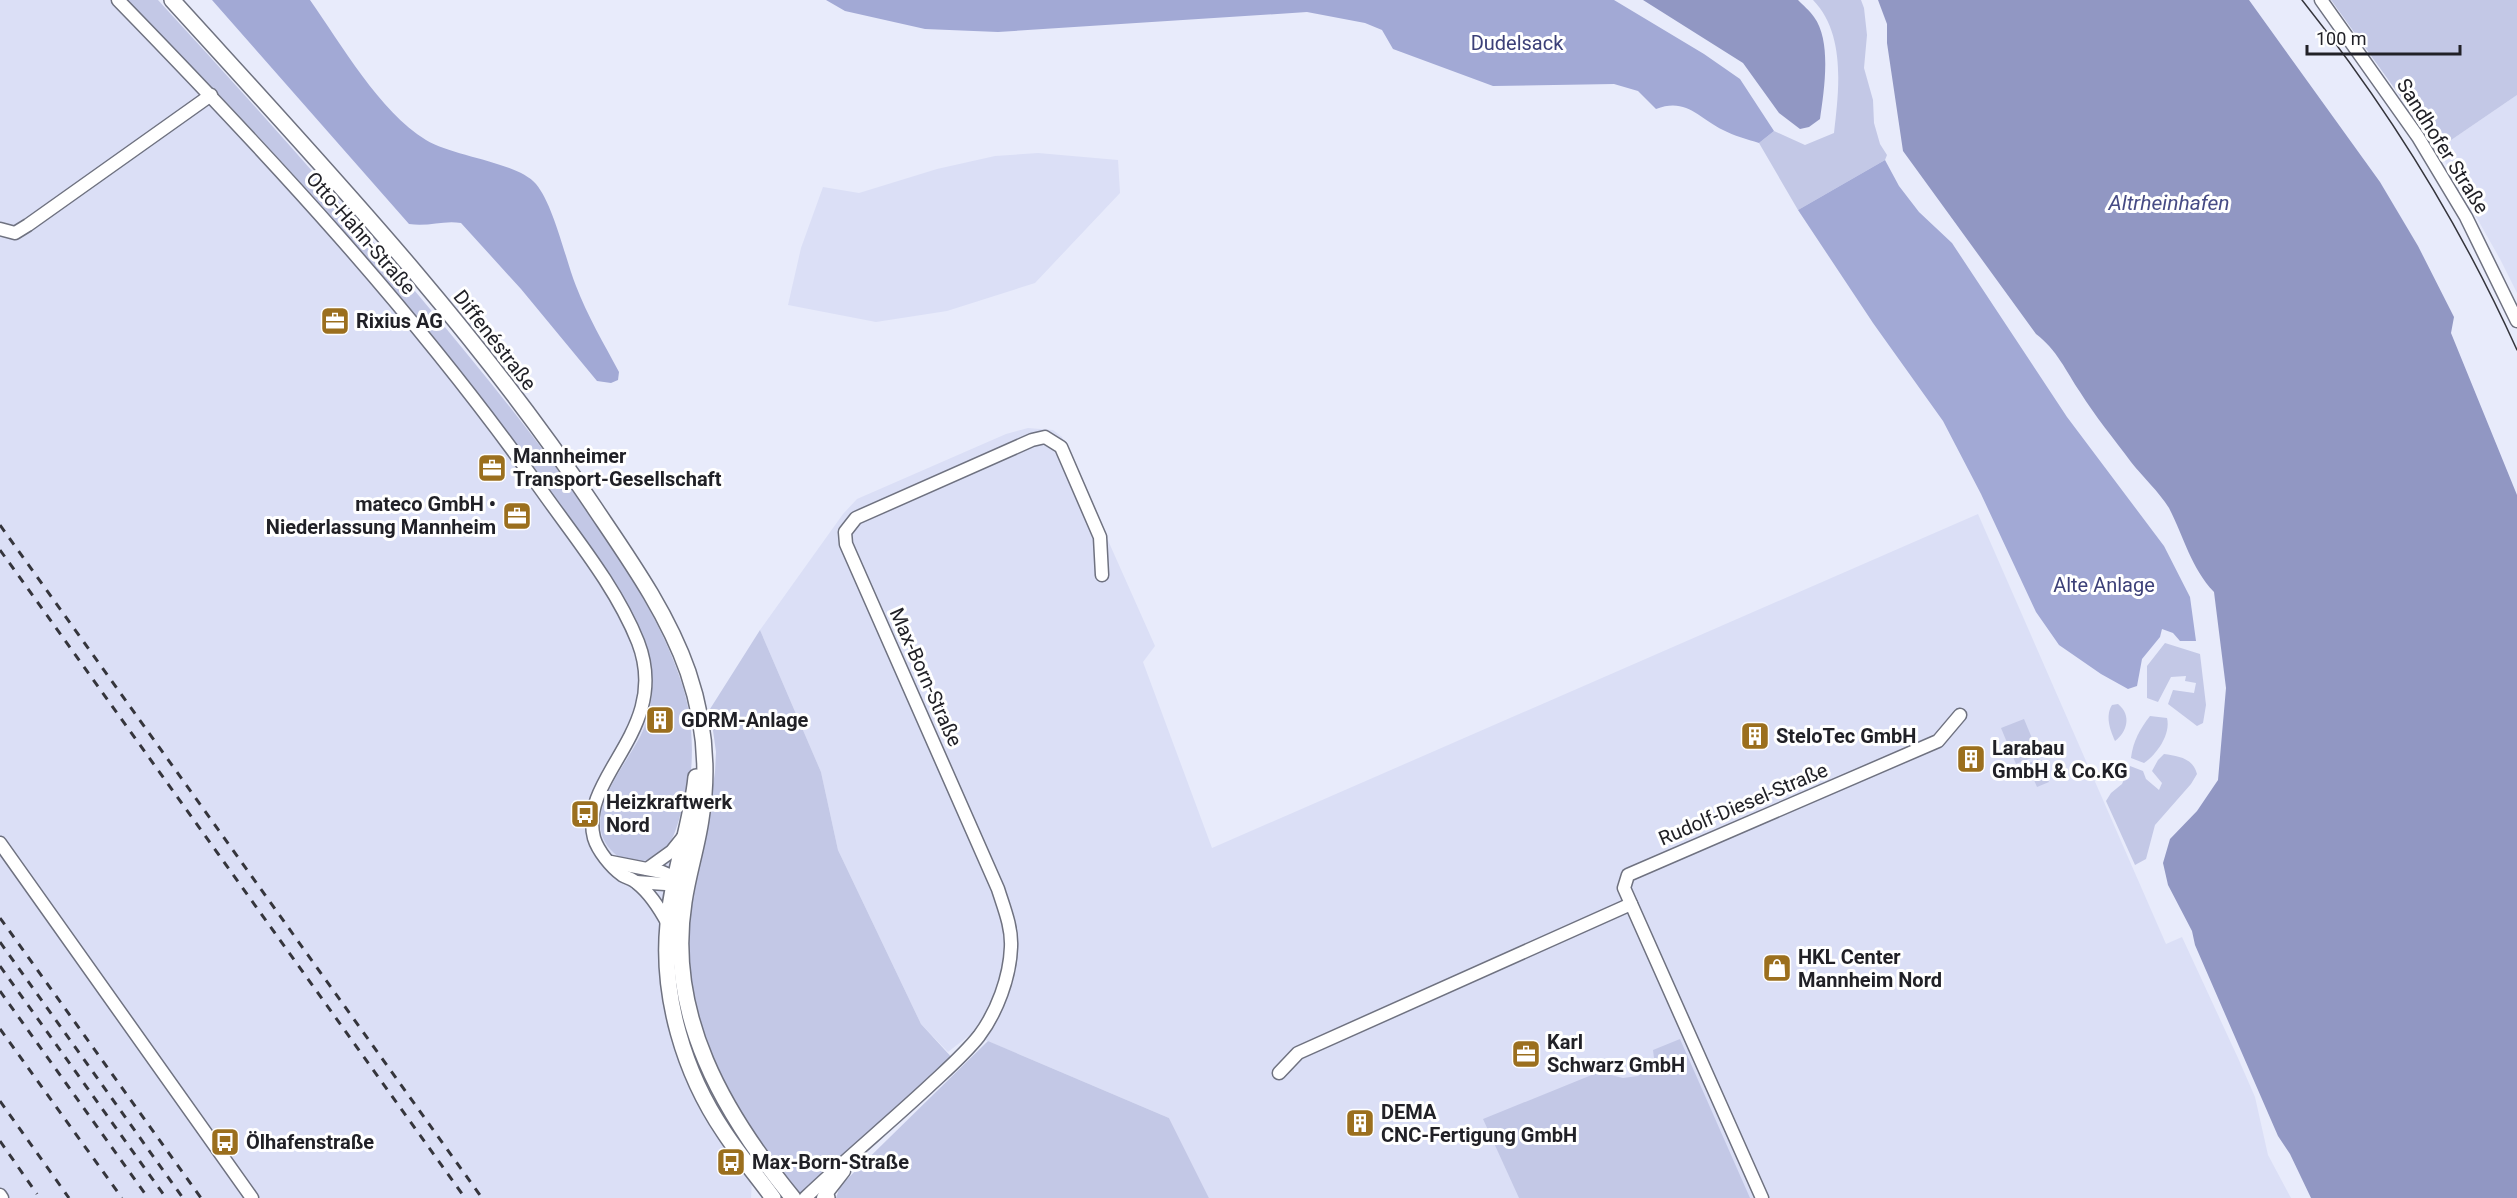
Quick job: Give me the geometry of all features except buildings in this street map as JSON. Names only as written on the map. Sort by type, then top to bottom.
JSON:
[{"type":"main road","name":"Diffenéstraße","points":[[172,0],[410,267],[541,432],[624,552],[675,638],[689,674],[699,712],[706,774],[702,817],[679,882],[668,924],[666,961],[669,988],[685,1054],[722,1130],[773,1198]]},
{"type":"main road","name":"Diffenéstraße","points":[[703,754],[697,772],[685,835],[679,882],[681,967],[687,1006],[699,1047],[718,1090],[736,1122],[793,1198]]},
{"type":"main road","points":[[761,1182],[762,1198]]},
{"type":"street","name":"Otto-Hahn-Straße","points":[[118,0],[210,95],[334,231],[433,348],[528,471],[630,622],[640,649],[645,677],[644,705],[634,733],[600,792],[594,814],[595,841],[600,852],[620,874],[636,882],[656,902],[668,924]]},
{"type":"street","name":"Sandhofer Straße","points":[[2321,0],[2418,137],[2466,217],[2517,321]]},
{"type":"street","points":[[0,229],[15,232],[28,225],[210,95]]},
{"type":"street","name":"Max-Born-Straße","points":[[805,1198],[860,1151],[955,1062],[980,1035],[998,1001],[1008,972],[1011,945],[1007,915],[998,889],[846,544],[845,532],[856,518],[1032,440],[1044,437],[1061,447],[1100,537],[1102,574]]},
{"type":"street","name":"Rudolf-Diesel-Straße","points":[[1762,1198],[1624,888],[1628,875],[1938,741],[1960,716]]},
{"type":"street","points":[[647,869],[672,851],[685,835]]},
{"type":"street","points":[[0,843],[252,1198]]},
{"type":"street","points":[[609,861],[647,869],[679,882]]},
{"type":"street","name":"Otto-Hahn-Straße","points":[[636,882],[679,882]]},
{"type":"street","points":[[1279,1073],[1298,1053],[1631,904]]},
{"type":"street","name":"Max-Born-Straße","points":[[825,1197],[860,1151]]},
{"type":"shaded area","points":[[0,0],[125,0],[242,119],[418,318],[496,419],[598,562],[640,632],[651,663],[652,680],[651,706],[644,729],[610,788],[600,819],[659,854],[698,865],[754,1144],[751,1198],[0,1198]]},
{"type":"shaded area","points":[[125,0],[158,0],[330,191],[520,420],[586,511],[632,580],[671,653],[685,694],[691,725],[692,757],[687,805],[683,806],[669,844],[657,855],[635,862],[621,858],[614,853],[604,839],[600,823],[609,790],[644,728],[652,691],[651,667],[645,643],[614,585],[521,452],[387,282],[230,105]]},
{"type":"shaded area","points":[[1813,0],[1861,0],[1867,35],[1864,68],[1873,100],[1874,123],[1880,144],[1887,155],[1885,160],[1798,210],[1759,143],[1774,131],[1805,145],[1834,133],[1838,63],[1831,29],[1824,14]]},
{"type":"shaded area","points":[[2331,0],[2517,0],[2517,95],[2438,149]]},
{"type":"shaded area","points":[[2517,95],[2517,293],[2438,149]]},
{"type":"shaded area","points":[[1038,153],[1118,160],[1120,193],[1035,283],[947,311],[876,322],[788,305],[801,248],[823,187],[859,193],[937,169],[995,156]]},
{"type":"shaded area","points":[[1028,428],[1053,430],[1062,437],[1155,646],[1143,662],[1212,848],[1978,514],[2166,944],[2182,937],[2238,1058],[2255,1097],[2268,1155],[2291,1198],[1209,1198],[1169,1118],[971,1034],[948,1052],[921,1024],[838,850],[821,772],[760,630],[843,514],[857,499],[1006,434]]},
{"type":"shaded area","points":[[760,630],[821,772],[838,850],[921,1024],[955,1061],[805,1198],[793,1198],[754,1148],[703,1038],[690,988],[686,938],[689,902],[708,818],[715,772],[716,752],[710,709]]},
{"type":"shaded area","points":[[2165,643],[2200,654],[2206,705],[2203,723],[2197,726],[2168,704],[2173,690],[2194,693],[2196,683],[2185,681],[2186,676],[2171,677],[2158,702],[2147,698],[2147,666]]},
{"type":"shaded area","points":[[2118,704],[2125,713],[2126,723],[2122,733],[2115,741],[2110,728],[2109,714],[2112,705]]},
{"type":"shaded area","points":[[2150,716],[2167,718],[2168,724],[2165,737],[2158,749],[2144,763],[2131,758],[2133,746]]},
{"type":"shaded area","points":[[2024,719],[2039,755],[2016,764],[2001,728]]},
{"type":"shaded area","points":[[2164,754],[2188,761],[2197,774],[2155,825],[2146,859],[2135,865],[2106,801],[2111,793],[2122,784],[2130,766],[2143,771],[2146,779],[2159,790],[2162,783],[2152,771]]},
{"type":"shaded area","points":[[2038,759],[2049,782],[2037,787],[2027,764]]},
{"type":"shaded area","points":[[1680,1039],[1750,1198],[1519,1198],[1483,1119],[1599,1072],[1623,1078],[1638,1076],[1651,1065],[1654,1058],[1653,1050]]},
{"type":"shaded area","points":[[988,1041],[1169,1118],[1209,1198],[836,1198],[840,1186]]},
{"type":"green space","points":[[212,0],[310,0],[362,76],[409,128],[438,146],[515,170],[536,184],[554,219],[580,297],[619,372],[618,380],[611,383],[597,381],[521,289],[461,223],[409,224]]},
{"type":"green space","name":"Dudelsack","points":[[826,0],[1614,0],[1704,54],[1740,79],[1774,131],[1759,143],[1727,132],[1684,107],[1667,106],[1656,109],[1638,91],[1614,84],[1493,86],[1393,49],[1382,30],[1365,23],[1307,12],[998,32],[925,29],[845,11]]},
{"type":"green space","name":"Alte Anlage","points":[[1885,160],[1899,186],[1919,212],[1952,243],[2067,417],[2164,546],[2190,597],[2196,641],[2180,641],[2173,633],[2162,629],[2160,637],[2142,659],[2137,686],[2128,689],[2101,674],[2059,645],[2036,612],[1981,494],[1943,421],[1873,323],[1798,210]]},
{"type":"water","points":[[1643,0],[1798,0],[1814,17],[1823,39],[1825,66],[1820,119],[1809,127],[1800,129],[1779,113],[1743,63]]},
{"type":"water","name":"Altrheinhafen","points":[[1878,0],[2249,0],[2380,182],[2418,246],[2454,317],[2451,333],[2517,495],[2517,1198],[2311,1198],[2290,1154],[2278,1136],[2195,945],[2192,931],[2168,885],[2163,863],[2170,839],[2197,811],[2218,780],[2226,688],[2214,592],[2199,573],[2165,502],[2131,462],[2055,354],[2036,334],[1903,151],[1887,43],[1887,24]]},
{"type":"tram line","points":[[2302,0],[2364,83],[2420,168],[2471,257],[2517,350]]},
{"type":"railway","points":[[0,525],[482,1198]]},
{"type":"railway","points":[[0,550],[465,1198]]},
{"type":"railway","points":[[0,918],[201,1198]]},
{"type":"railway","points":[[0,942],[183,1198]]},
{"type":"railway","points":[[0,966],[166,1198]]},
{"type":"railway","points":[[0,991],[148,1198]]},
{"type":"railway","points":[[0,1029],[122,1198]]},
{"type":"railway","points":[[0,1101],[69,1198]]},
{"type":"railway","points":[[0,1141],[37,1194]]},
{"type":"place","name":"Rixius AG","points":[[335,321]]},
{"type":"place","name":"Mannheimer Transport-Gesellschaft","points":[[492,468]]},
{"type":"place","name":"mateco GmbH • Niederlassung Mannheim","points":[[517,516]]},
{"type":"place","name":"GDRM-Anlage","points":[[660,720]]},
{"type":"place","name":"SteloTec GmbH","points":[[1755,736]]},
{"type":"place","name":"Larabau GmbH & Co.KG","points":[[1971,759]]},
{"type":"place","name":"Heizkraftwerk Nord","points":[[585,814]]},
{"type":"place","name":"HKL Center Mannheim Nord","points":[[1777,968]]},
{"type":"place","name":"Karl Schwarz GmbH","points":[[1526,1054]]},
{"type":"place","name":"DEMA CNC-Fertigung GmbH","points":[[1360,1123]]},
{"type":"place","name":"Ölhafenstraße","points":[[225,1142]]},
{"type":"place","name":"Max-Born-Straße","points":[[731,1162]]}]
